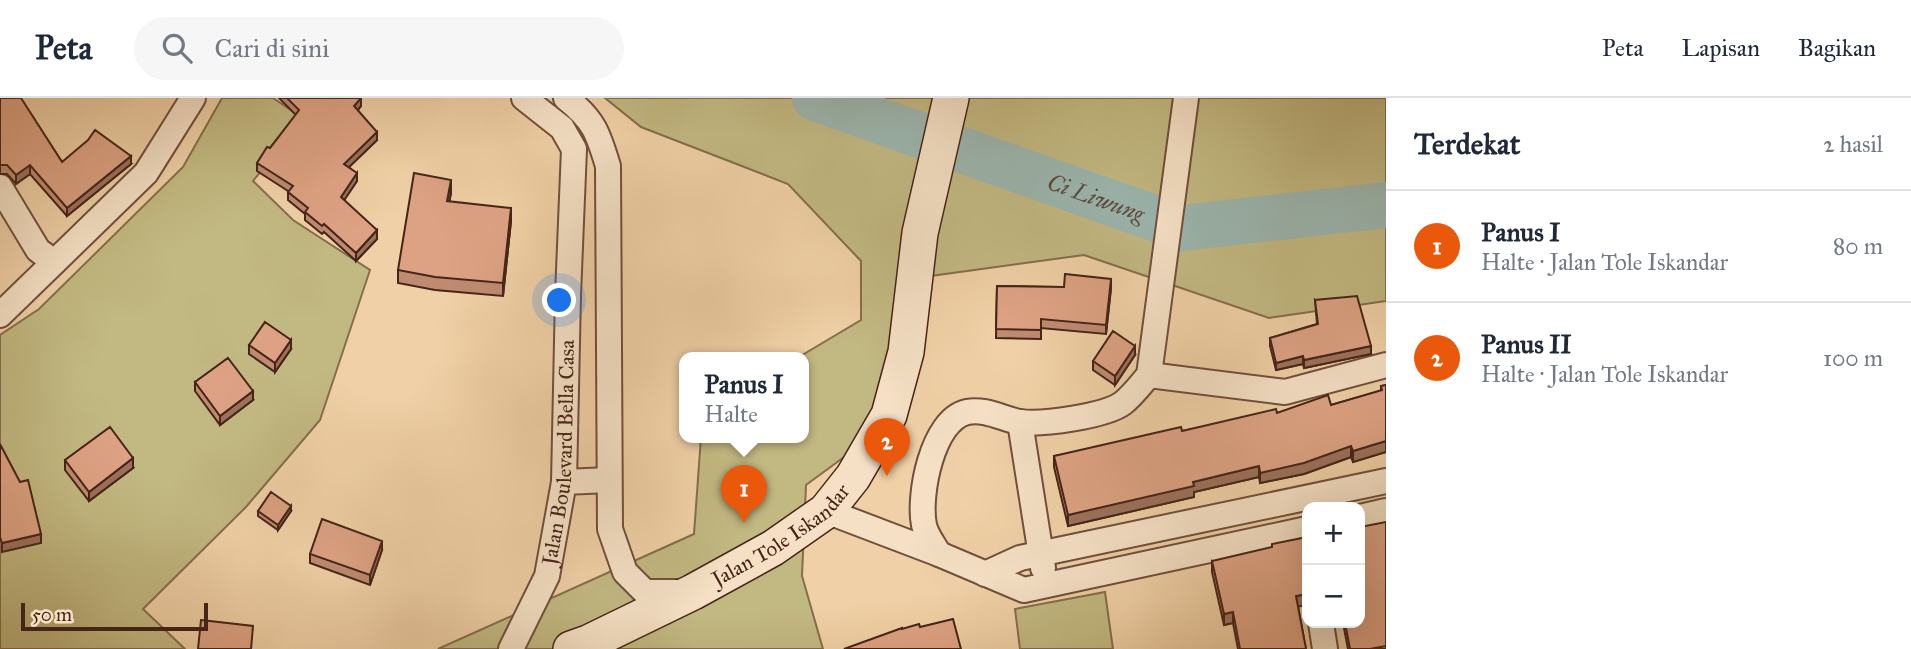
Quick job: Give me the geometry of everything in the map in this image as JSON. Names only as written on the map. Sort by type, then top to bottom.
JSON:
[{"type":"main road","name":"Jalan Tole Iskandar","points":[[572,649],[693,592],[773,548],[826,511],[853,477],[889,415],[906,352],[920,233],[951,98]]},
{"type":"street","points":[[0,315],[146,173],[193,98]]},
{"type":"street","points":[[524,98],[562,128],[572,103]]},
{"type":"street","points":[[939,554],[924,527],[923,505],[928,462],[942,433],[954,419],[967,412],[992,414],[1020,422],[1072,420],[1122,404],[1149,375],[1185,101]]},
{"type":"street","name":"Jalan Boulevard Bella Casa","points":[[572,103],[597,129],[608,166],[610,530],[625,572],[645,592],[693,592]]},
{"type":"street","name":"Jalan Boulevard Bella Casa","points":[[511,649],[547,576],[564,482],[574,149],[562,128]]},
{"type":"street","points":[[0,187],[38,250],[54,262]]},
{"type":"street","points":[[569,316],[609,317]]},
{"type":"street","points":[[1149,375],[1285,392],[1386,365]]},
{"type":"street","points":[[1020,422],[1047,586]]},
{"type":"street","points":[[564,482],[609,480]]},
{"type":"street","points":[[985,574],[1020,558],[1386,481]]},
{"type":"street","points":[[826,511],[1024,590],[1302,530]]},
{"type":"street","points":[[1365,516],[1386,511]]},
{"type":"street","points":[[1322,628],[1325,649]]},
{"type":"shaded area","points":[[222,98],[273,98],[304,119],[253,181],[293,220],[370,270],[320,420],[246,507],[143,609],[185,649],[0,649],[0,335],[39,309],[183,167]]},
{"type":"shaded area","points":[[605,98],[1386,98],[1386,301],[1269,318],[1084,255],[909,279],[870,438],[806,485],[802,576],[823,649],[438,649],[694,534],[701,443],[809,443],[807,352],[861,320],[861,261],[788,184],[641,127]]},
{"type":"shaded area","points":[[1105,592],[1113,649],[1020,649],[1015,609]]},
{"type":"building","points":[[0,98],[21,98],[62,162],[88,140],[95,130],[131,156],[67,208],[30,165],[16,175],[7,165],[0,165]]},
{"type":"building","points":[[287,98],[361,98],[354,106],[377,132],[344,164],[357,173],[341,197],[377,230],[356,253],[324,224],[322,226],[305,212],[308,208],[288,192],[293,186],[257,163],[299,110]]},
{"type":"building","points":[[414,173],[451,180],[447,201],[511,208],[503,283],[435,277],[398,270]]},
{"type":"building","points":[[1065,274],[1111,279],[1106,325],[1041,319],[1041,330],[996,329],[997,286],[1064,287]]},
{"type":"building","points":[[1357,296],[1371,346],[1304,360],[1303,356],[1276,363],[1270,338],[1318,324],[1315,300]]},
{"type":"building","points":[[265,322],[291,340],[275,363],[249,345]]},
{"type":"building","points":[[1113,331],[1135,346],[1115,376],[1093,361]]},
{"type":"building","points":[[228,358],[253,391],[220,416],[195,382]]},
{"type":"building","points":[[1386,385],[1386,441],[1353,451],[1351,446],[1304,463],[1260,473],[1259,466],[1193,482],[1194,486],[1068,515],[1054,456],[1181,427],[1182,431],[1276,409],[1277,413],[1328,395],[1331,405],[1382,390],[1381,386]]},
{"type":"building","points":[[110,427],[133,458],[89,492],[65,460]]},
{"type":"building","points":[[0,444],[20,482],[28,480],[41,534],[2,543],[0,537]]},
{"type":"building","points":[[271,492],[291,506],[278,525],[258,511]]},
{"type":"building","points":[[322,519],[382,541],[370,575],[310,554]]},
{"type":"building","points":[[1386,522],[1386,646],[1350,649],[1346,628],[1365,628],[1365,526]]},
{"type":"building","points":[[1302,538],[1302,595],[1296,596],[1306,649],[1240,649],[1233,612],[1224,614],[1212,561],[1272,547],[1272,544]]},
{"type":"building","points":[[953,619],[961,649],[844,649],[902,628],[919,624],[920,627]]},
{"type":"building","points":[[201,620],[253,626],[251,649],[198,649]]},
{"type":"waterway","name":"Ci Liwung","points":[[815,98],[1182,228],[1386,205]]},
{"type":"place","name":"Panus II","points":[[887,476]]},
{"type":"place","name":"Panus I","points":[[744,523]]}]
